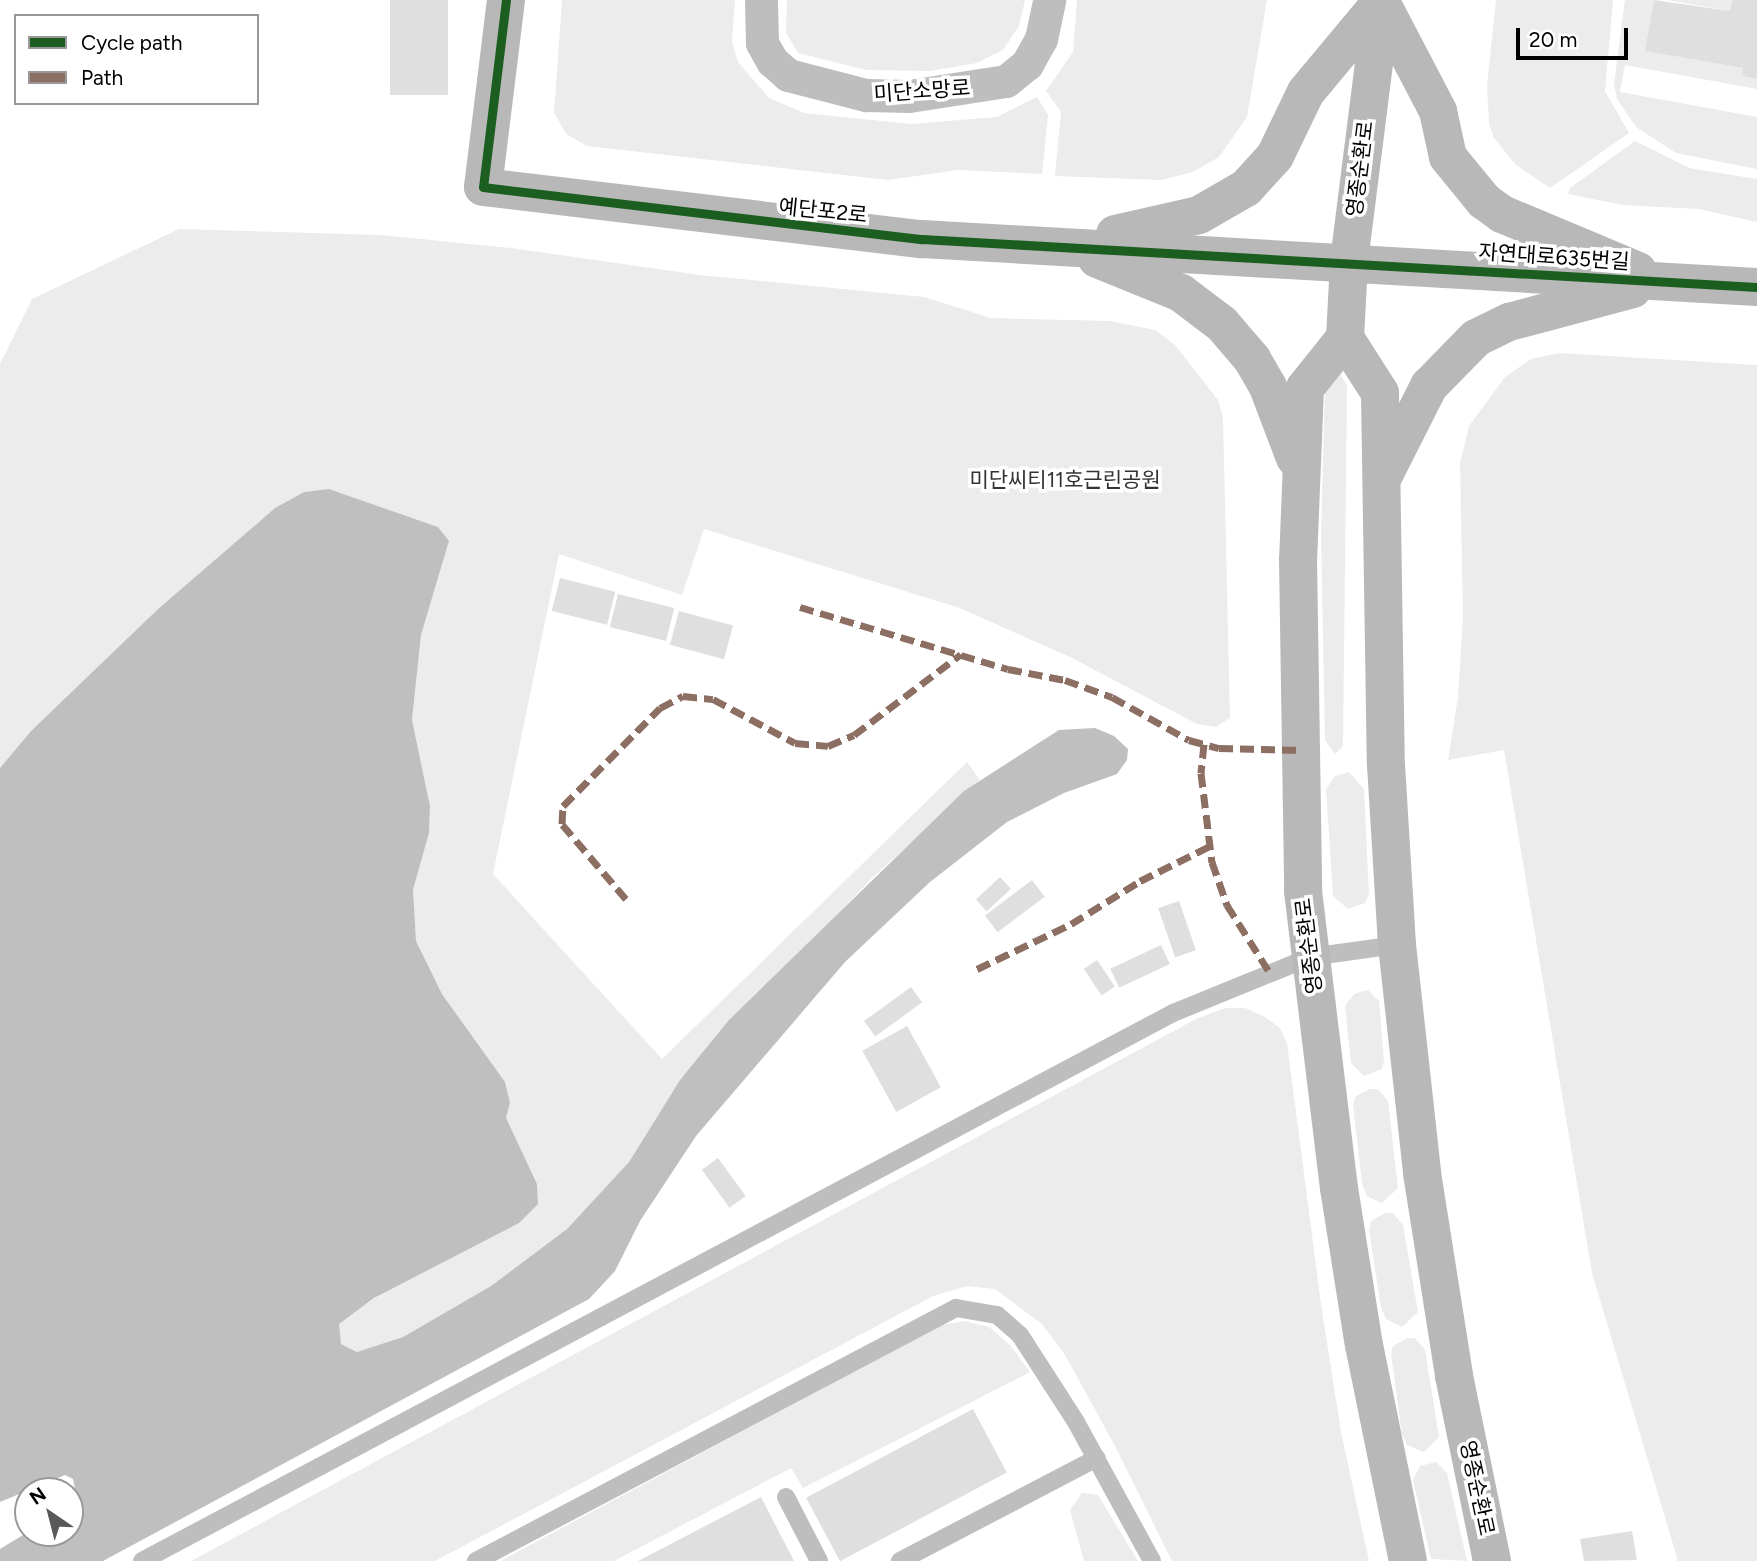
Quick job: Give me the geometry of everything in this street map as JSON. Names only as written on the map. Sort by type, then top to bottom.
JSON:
[{"type":"street","name":"예단포2로","points":[[506,0],[483,187],[752,222],[922,239],[1349,262]]},
{"type":"street","name":"미단소망로","points":[[761,0],[762,43],[772,61],[788,75],[866,95],[909,96],[1006,81],[1027,64],[1041,39],[1049,0]]},
{"type":"street","points":[[1059,245],[1199,215],[1246,188],[1275,156],[1306,92],[1381,1],[1438,111],[1448,157],[1484,201],[1502,214],[1662,281]]},
{"type":"street","name":"영종순환로","points":[[1381,1],[1349,262],[1345,338],[1380,393],[1386,765],[1397,945],[1422,1173],[1454,1376],[1492,1561]]},
{"type":"street","points":[[1059,245],[1181,293],[1222,324],[1252,359],[1268,387],[1301,477]]},
{"type":"street","name":"자연대로635번길","points":[[1349,262],[1757,288]]},
{"type":"street","points":[[1381,480],[1429,386],[1476,338],[1509,322],[1662,281]]},
{"type":"street","name":"영종순환로","points":[[1345,338],[1305,388],[1301,477],[1303,891],[1362,1332],[1408,1561]]},
{"type":"lane","points":[[142,1561],[1172,1013],[1310,957],[1397,945]]},
{"type":"lane","points":[[477,1561],[956,1308],[998,1315],[1020,1335],[1097,1458],[1152,1561]]},
{"type":"lane","points":[[900,1561],[1097,1458]]},
{"type":"lane","points":[[786,1497],[819,1561]]},
{"type":"green space","points":[[562,0],[735,0],[732,42],[738,62],[769,98],[804,113],[911,124],[997,117],[1037,97],[1048,115],[1042,174],[958,170],[888,180],[587,146],[566,134],[554,113]]},
{"type":"green space","points":[[787,0],[1025,0],[1019,26],[1003,50],[977,63],[929,71],[866,70],[798,53],[786,33]]},
{"type":"green space","points":[[1077,0],[1267,0],[1247,117],[1219,157],[1193,172],[1161,180],[1055,176],[1061,112],[1046,91],[1073,52]]},
{"type":"green space","points":[[1496,0],[1613,0],[1605,91],[1629,133],[1550,188],[1516,165],[1494,138],[1489,124],[1487,85]]},
{"type":"green space","points":[[1625,0],[1654,0],[1646,51],[1743,68],[1742,76],[1757,79],[1757,89],[1625,65],[1620,92],[1757,117],[1757,169],[1676,153],[1636,127],[1617,99],[1614,84]]},
{"type":"green space","points":[[1667,0],[1732,0],[1730,11]]},
{"type":"green space","points":[[1635,141],[1689,168],[1757,179],[1757,222],[1699,209],[1623,205],[1568,194],[1570,188]]},
{"type":"green space","name":"미단씨티11호근린공원","points":[[179,229],[381,235],[511,248],[700,275],[924,297],[991,318],[1110,321],[1155,330],[1175,345],[1218,400],[1223,417],[1230,718],[1216,727],[1197,724],[1072,658],[960,608],[704,529],[682,595],[559,554],[493,874],[662,1059],[967,762],[980,780],[872,878],[680,1080],[629,1162],[567,1229],[491,1286],[403,1337],[358,1352],[341,1344],[338,1324],[537,1184],[505,1118],[510,1101],[505,1082],[442,994],[416,941],[413,890],[429,833],[430,806],[412,720],[421,635],[449,541],[438,527],[329,489],[304,492],[275,508],[158,609],[31,731],[0,768],[0,364],[32,299]]},
{"type":"green space","points":[[1559,353],[1757,365],[1757,1561],[1678,1561],[1592,1273],[1504,750],[1448,760],[1458,697],[1463,618],[1460,463],[1469,426],[1505,377],[1531,359]]},
{"type":"green space","points":[[1339,372],[1347,385],[1343,746],[1335,754],[1325,740],[1321,535],[1325,385]]},
{"type":"green space","points":[[1349,772],[1364,789],[1369,894],[1365,903],[1348,909],[1333,896],[1326,789],[1335,776]]},
{"type":"green space","points":[[1368,990],[1379,1001],[1384,1061],[1382,1069],[1364,1076],[1351,1063],[1345,1006],[1354,994]]},
{"type":"green space","points":[[1225,1008],[1245,1008],[1265,1017],[1280,1028],[1287,1043],[1321,1304],[1341,1432],[1369,1561],[1172,1561],[1115,1446],[1065,1355],[1042,1324],[995,1289],[967,1286],[933,1296],[435,1561],[191,1561],[1196,1019]]},
{"type":"green space","points":[[1370,1089],[1378,1089],[1388,1101],[1398,1188],[1382,1203],[1367,1196],[1362,1184],[1353,1104],[1356,1096]]},
{"type":"green space","points":[[1385,1213],[1393,1213],[1403,1225],[1418,1312],[1402,1327],[1386,1319],[1381,1308],[1369,1229],[1371,1221]]},
{"type":"green space","points":[[965,1321],[989,1327],[1010,1345],[1030,1372],[803,1488],[791,1468],[614,1561],[500,1561],[941,1325]]},
{"type":"green space","points":[[1407,1338],[1415,1338],[1425,1350],[1439,1437],[1424,1452],[1407,1445],[1402,1434],[1391,1354],[1393,1346]]},
{"type":"green space","points":[[1436,1462],[1447,1473],[1467,1561],[1431,1559],[1413,1480],[1420,1466]]},
{"type":"green space","points":[[1082,1493],[1098,1495],[1138,1561],[1084,1561],[1070,1510]]},
{"type":"shaded area","points":[[329,489],[438,527],[449,541],[421,635],[412,720],[430,806],[429,833],[413,890],[416,941],[442,994],[505,1082],[510,1102],[506,1118],[537,1184],[538,1204],[519,1223],[374,1298],[339,1324],[341,1344],[357,1352],[403,1337],[491,1286],[567,1229],[629,1162],[680,1080],[729,1020],[964,791],[1059,730],[1095,728],[1114,736],[1128,749],[1127,760],[1117,774],[1064,793],[1007,822],[930,882],[845,962],[696,1136],[640,1221],[615,1271],[589,1299],[103,1561],[0,1561],[0,1549],[14,1540],[14,1547],[84,1547],[84,1477],[14,1477],[14,1496],[0,1502],[0,768],[31,731],[158,609],[275,508],[304,492]]},
{"type":"building","points":[[390,0],[448,0],[448,95],[390,95]]},
{"type":"building","points":[[1654,0],[1730,11],[1732,0],[1757,0],[1757,79],[1742,76],[1743,68],[1645,51]]},
{"type":"building","points":[[560,578],[615,592],[607,625],[552,611]]},
{"type":"building","points":[[618,594],[674,608],[666,641],[610,627]]},
{"type":"building","points":[[679,611],[733,625],[724,659],[670,645]]},
{"type":"building","points":[[1000,877],[1011,889],[987,911],[976,900]]},
{"type":"building","points":[[1032,880],[1045,897],[998,932],[985,916]]},
{"type":"building","points":[[1179,901],[1196,950],[1175,957],[1158,908]]},
{"type":"building","points":[[1161,945],[1170,964],[1119,988],[1110,969]]},
{"type":"building","points":[[1097,960],[1115,987],[1102,995],[1084,969]]},
{"type":"building","points":[[911,987],[922,1002],[875,1036],[864,1021]]},
{"type":"building","points":[[907,1026],[941,1087],[896,1112],[862,1051]]},
{"type":"building","points":[[718,1158],[746,1196],[729,1208],[702,1170]]},
{"type":"building","points":[[973,1409],[1007,1473],[840,1561],[806,1498]]},
{"type":"building","points":[[761,1497],[794,1561],[638,1561]]},
{"type":"building","points":[[1632,1531],[1637,1560],[1584,1561],[1580,1539]]},
{"type":"marked path","points":[[800,607],[1008,669],[1065,680],[1112,697],[1189,740],[1219,748],[1301,750]]},
{"type":"marked path","points":[[626,899],[562,824],[563,806],[660,708],[683,696],[713,699],[795,743],[828,746],[854,735],[961,654]]},
{"type":"marked path","points":[[1204,744],[1201,773],[1212,862],[1227,905],[1270,973]]},
{"type":"marked path","points":[[977,969],[1071,924],[1140,881],[1210,846]]},
{"type":"cycle path","points":[[506,0],[483,187],[922,239],[1757,287]]}]
